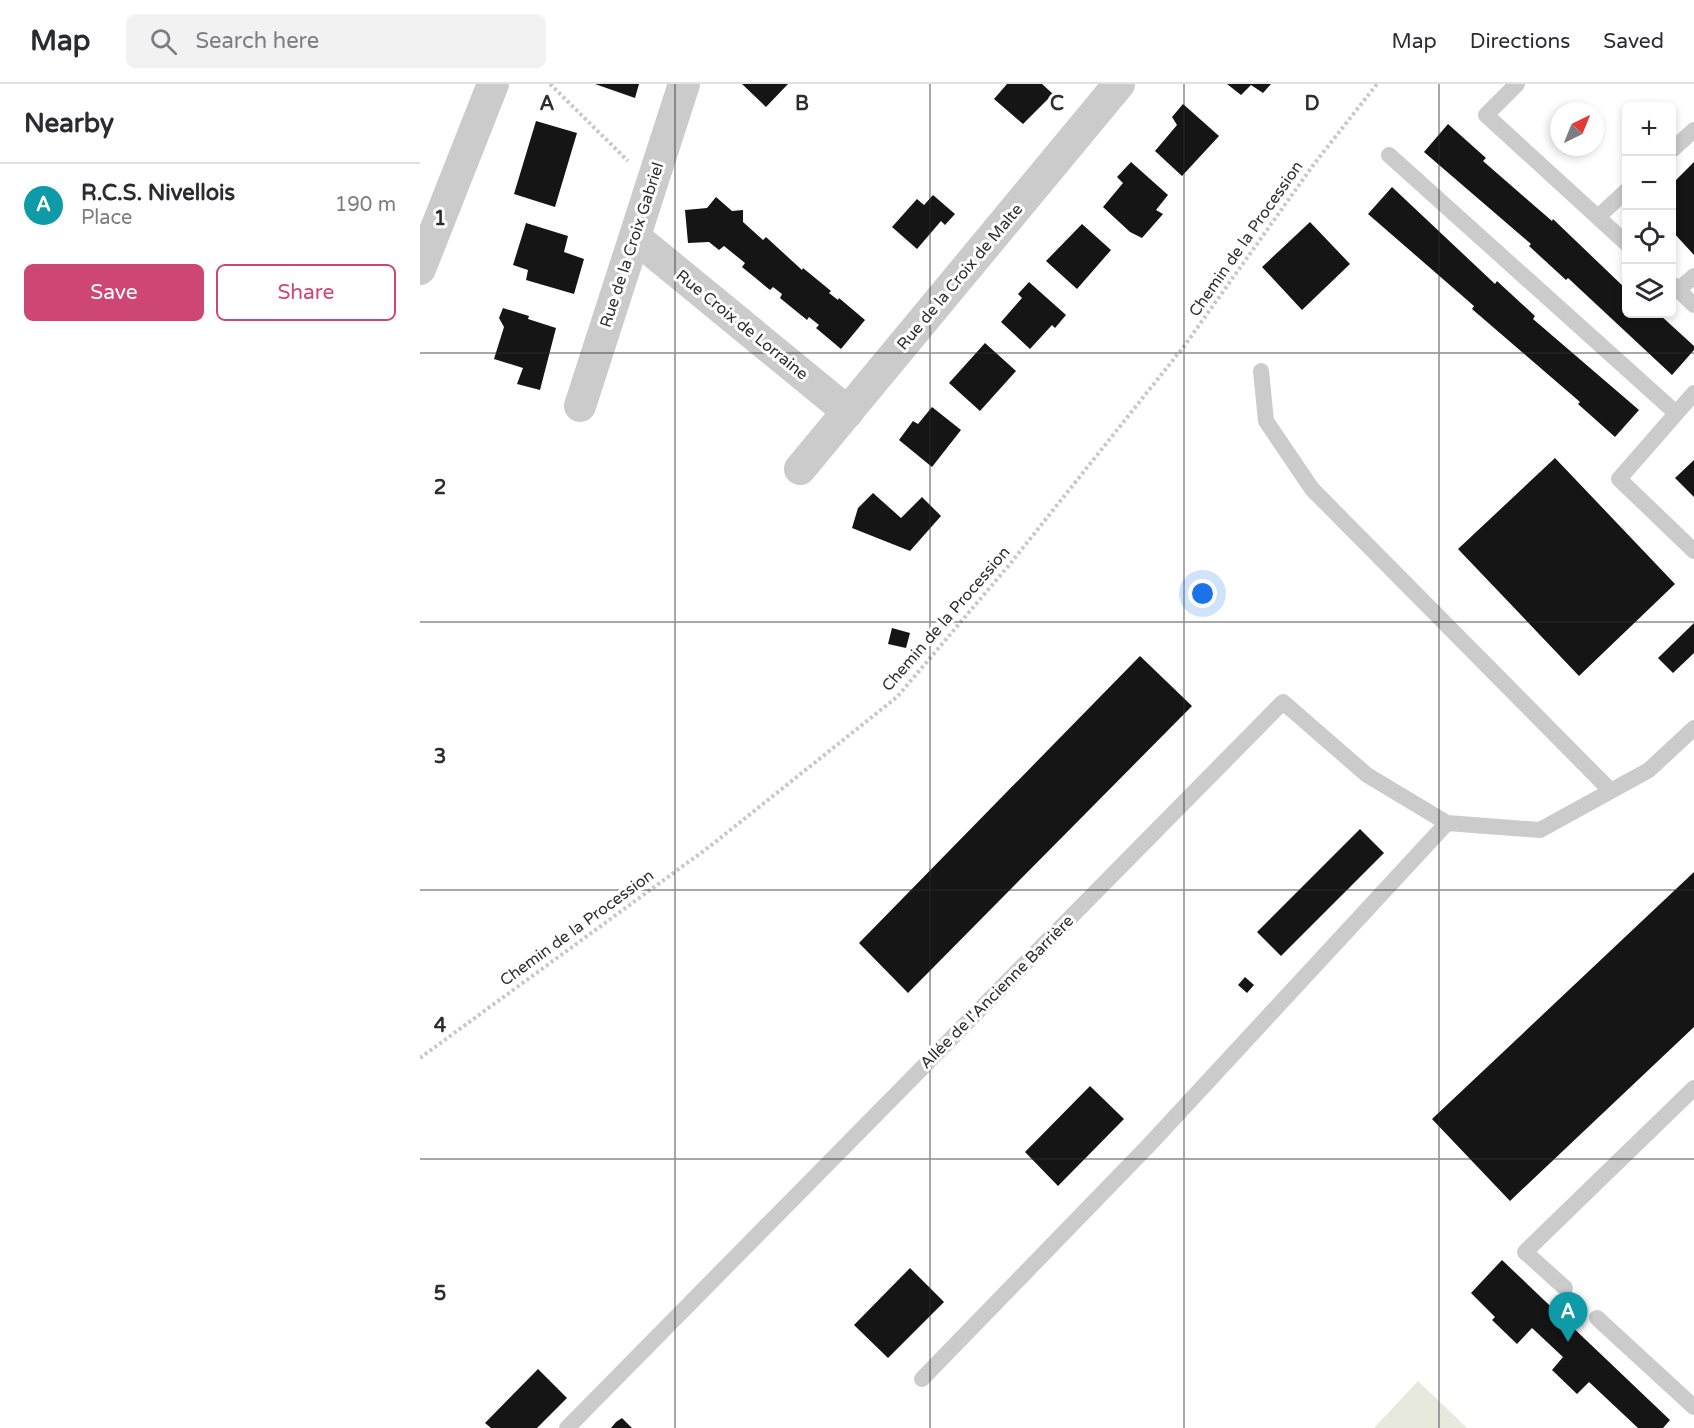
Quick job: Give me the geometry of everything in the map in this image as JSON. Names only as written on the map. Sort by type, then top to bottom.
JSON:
[{"type":"street","points":[[420,269],[494,84]]},
{"type":"street","name":"Rue de la Croix Gabriel","points":[[580,406],[684,84]]},
{"type":"street","name":"Rue de la Croix de Malte","points":[[800,469],[1119,84]]},
{"type":"street","name":"Rue Croix de Lorraine","points":[[636,238],[848,412]]},
{"type":"lane","points":[[1517,84],[1486,115],[1622,239]]},
{"type":"lane","points":[[1676,146],[1694,130]]},
{"type":"lane","points":[[1389,155],[1676,413]]},
{"type":"lane","points":[[1598,217],[1622,195]]},
{"type":"lane","points":[[1676,286],[1694,276]]},
{"type":"lane","points":[[1676,288],[1694,305]]},
{"type":"lane","points":[[1261,371],[1266,421],[1312,489],[1611,791]]},
{"type":"lane","points":[[1694,393],[1619,479],[1694,551]]},
{"type":"lane","name":"Allée de l'Ancienne Barrière","points":[[567,1428],[1283,702],[1367,775],[1447,823],[1540,830],[1649,770],[1693,730]]},
{"type":"lane","points":[[922,1379],[1150,1144],[1447,823]]},
{"type":"lane","points":[[1565,1288],[1525,1251],[1694,1088]]},
{"type":"lane","points":[[1597,1318],[1694,1407]]},
{"type":"path","points":[[550,84],[652,185]]},
{"type":"path","name":"Chemin de la Procession","points":[[420,1058],[709,847],[897,697],[1010,564],[1185,345],[1314,164],[1377,84]]},
{"type":"shaded area","points":[[1418,1381],[1467,1428],[1374,1428]]},
{"type":"building","points":[[595,84],[639,84],[635,98]]},
{"type":"building","points":[[742,84],[788,84],[766,107]]},
{"type":"building","points":[[1007,84],[1042,84],[1053,94],[1023,124],[994,99]]},
{"type":"building","points":[[1227,84],[1271,84],[1263,93],[1251,85],[1241,95]]},
{"type":"building","points":[[1183,104],[1219,136],[1182,176],[1155,151],[1177,125],[1172,117]]},
{"type":"building","points":[[536,121],[577,133],[555,207],[514,194]]},
{"type":"building","points":[[1448,124],[1486,158],[1483,161],[1552,221],[1553,219],[1622,285],[1622,318],[1663,318],[1694,346],[1694,350],[1672,375],[1568,278],[1566,280],[1529,246],[1531,244],[1424,152]]},
{"type":"building","points":[[1131,162],[1168,195],[1156,210],[1163,214],[1142,238],[1130,232],[1103,207],[1123,183],[1117,177]]},
{"type":"building","points":[[1694,162],[1694,255],[1676,235],[1676,180]]},
{"type":"building","points":[[1392,187],[1495,284],[1497,281],[1535,316],[1533,319],[1639,410],[1615,437],[1578,404],[1580,402],[1472,309],[1474,306],[1368,214]]},
{"type":"building","points":[[933,195],[955,214],[945,225],[941,221],[917,249],[892,227],[917,199],[924,205]]},
{"type":"building","points":[[716,197],[732,211],[743,210],[743,222],[763,240],[766,237],[802,270],[803,268],[831,291],[829,293],[838,300],[839,298],[865,320],[841,349],[816,328],[819,325],[809,317],[807,320],[780,298],[782,294],[773,287],[770,290],[742,267],[745,263],[724,246],[719,250],[709,242],[688,243],[685,210],[707,208]]},
{"type":"building","points":[[1310,222],[1350,264],[1302,310],[1262,267]]},
{"type":"building","points":[[526,223],[568,236],[564,252],[584,259],[574,294],[526,280],[528,270],[513,265]]},
{"type":"building","points":[[1082,224],[1111,250],[1077,289],[1046,261]]},
{"type":"building","points":[[1029,282],[1066,315],[1055,328],[1052,325],[1030,349],[1001,322],[1022,298],[1018,294]]},
{"type":"building","points":[[503,308],[556,328],[540,390],[517,384],[523,368],[494,359],[504,327],[499,318]]},
{"type":"building","points":[[985,343],[1016,371],[980,411],[949,383]]},
{"type":"building","points":[[932,407],[961,430],[932,467],[899,440],[913,421],[918,424]]},
{"type":"building","points":[[1555,458],[1675,584],[1579,676],[1458,549]]},
{"type":"building","points":[[1694,460],[1694,497],[1675,478]]},
{"type":"building","points":[[873,493],[901,518],[922,497],[941,516],[910,551],[852,528],[858,508]]},
{"type":"building","points":[[1694,623],[1694,653],[1673,673],[1658,658]]},
{"type":"building","points":[[892,628],[910,633],[906,648],[888,644]]},
{"type":"building","points":[[1140,656],[1192,706],[908,993],[859,943]]},
{"type":"building","points":[[1360,829],[1384,853],[1281,956],[1257,932]]},
{"type":"building","points":[[1694,872],[1694,1027],[1510,1201],[1432,1119]]},
{"type":"building","points":[[1245,977],[1254,985],[1247,993],[1238,985]]},
{"type":"building","points":[[1090,1086],[1124,1119],[1058,1186],[1025,1152]]},
{"type":"building","points":[[1502,1260],[1670,1420],[1663,1428],[1638,1428],[1589,1382],[1577,1394],[1552,1370],[1563,1357],[1532,1328],[1517,1344],[1492,1320],[1495,1317],[1471,1293]]},
{"type":"building","points":[[910,1268],[944,1302],[888,1358],[854,1325]]},
{"type":"building","points":[[538,1369],[567,1398],[537,1428],[491,1428],[485,1423]]},
{"type":"building","points":[[622,1418],[632,1428],[611,1428],[616,1422]]},
{"type":"place","name":"R.C.S. Nivellois","points":[[1568,1342]]}]
